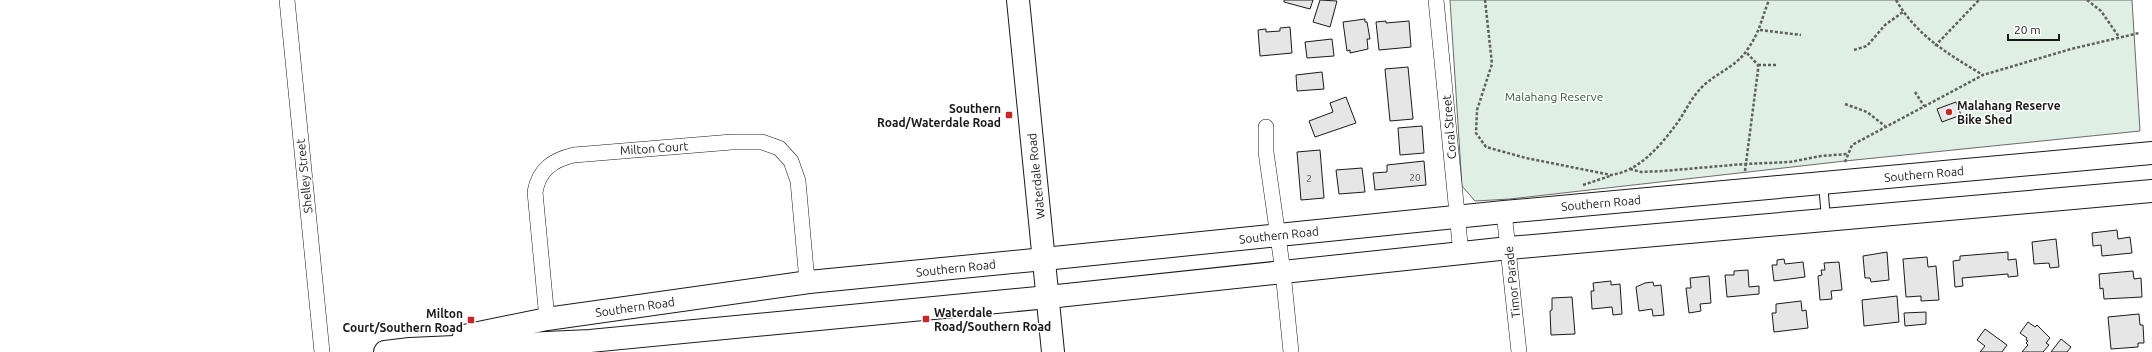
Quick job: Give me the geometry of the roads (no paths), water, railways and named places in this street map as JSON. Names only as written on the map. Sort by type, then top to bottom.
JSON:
[{"type":"main road","name":"Waterdale Road","points":[[1018,0],[1053,352]]},
{"type":"main road","name":"Southern Road","points":[[410,349],[499,328],[547,319],[809,282],[1504,212],[2152,153]]},
{"type":"main road","name":"Southern Road","points":[[386,352],[410,349],[590,341],[1048,297],[1509,248],[2152,191]]},
{"type":"street","name":"Shelley Street","points":[[287,0],[322,352]]},
{"type":"street","name":"Coral Street","points":[[1436,0],[1461,254]]},
{"type":"street","points":[[1266,127],[1266,152],[1283,272],[1291,352]]},
{"type":"street","name":"Milton Court","points":[[547,319],[535,192],[541,173],[547,167],[555,161],[574,155],[732,142],[762,142],[779,148],[791,161],[798,181],[806,270],[809,282]]},
{"type":"street","name":"Timor Parade","points":[[1504,212],[1519,352]]},
{"type":"lane","points":[[1823,183],[1826,220]]},
{"type":"place","name":"Malahang Reserve Bike Shed","points":[[1949,112]]},
{"type":"place","name":"Southern Road/Waterdale Road","points":[[1009,115]]},
{"type":"place","name":"Waterdale Road/Southern Road","points":[[926,319]]},
{"type":"place","name":"Milton Court/Southern Road","points":[[471,320]]},
{"type":"park label","name":"Malahang Reserve","points":[[1554,96]]}]
